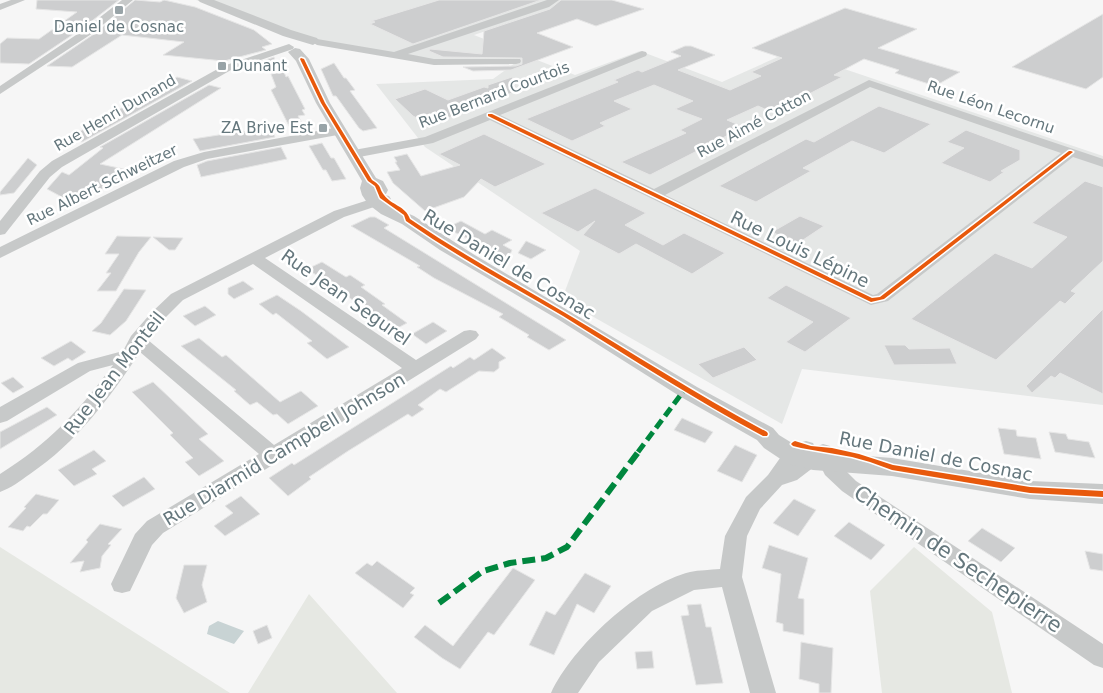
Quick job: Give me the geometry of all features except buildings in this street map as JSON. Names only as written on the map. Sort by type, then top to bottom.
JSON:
[{"type":"street","points":[[0,7],[20,0]]},
{"type":"street","points":[[0,92],[89,31],[128,0]]},
{"type":"street","points":[[194,0],[222,8]]},
{"type":"street","points":[[204,0],[302,47]]},
{"type":"street","points":[[395,55],[546,5],[554,0]]},
{"type":"street","name":"Rue Henri Dunand","points":[[0,231],[45,174],[57,164],[227,68],[302,47],[345,46],[434,62],[516,61]]},
{"type":"street","name":"Rue Daniel de Cosnac","points":[[302,47],[323,103],[375,193],[399,217],[408,220],[456,252],[565,315],[708,403],[765,434],[768,439],[811,456],[892,467],[1030,490],[1103,494]]},
{"type":"street","name":"Rue Bernard Courtois","points":[[354,154],[428,140],[642,54]]},
{"type":"street","name":"Rue Léon Lecornu","points":[[869,83],[1103,163]]},
{"type":"street","name":"Rue Aimé Cotton","points":[[654,195],[869,83]]},
{"type":"street","name":"Rue Louis Lépine","points":[[490,115],[871,300],[882,298],[1071,152]]},
{"type":"street","name":"Rue Albert Schweitzer","points":[[0,253],[179,164],[204,156],[339,131]]},
{"type":"street","name":"Rue Jean Monteil","points":[[0,484],[42,456],[65,436],[112,380],[132,348],[164,308],[177,297],[339,214],[375,193]]},
{"type":"street","name":"Rue Jean Segurel","points":[[254,258],[416,369]]},
{"type":"street","name":"Rue Diarmid Campbell Johnson","points":[[122,584],[143,540],[155,527],[470,335]]},
{"type":"street","points":[[0,416],[84,367],[132,348],[273,454]]},
{"type":"street","points":[[763,693],[731,577],[736,536],[744,516],[753,503],[775,480],[790,475],[811,456]]},
{"type":"street","name":"Chemin de Sechepierre","points":[[811,456],[849,486],[1103,657]]},
{"type":"street","points":[[564,693],[590,654],[644,604],[691,581],[731,577]]},
{"type":"shaded area","points":[[196,0],[566,0],[570,2],[474,35],[575,75],[640,51],[722,82],[791,51],[1103,156],[1103,405],[802,369],[782,424],[562,299],[580,251],[425,147],[376,84],[493,79],[515,63],[436,63],[319,41]]},
{"type":"shaded area","points":[[0,547],[230,693],[0,693]]},
{"type":"shaded area","points":[[914,547],[992,612],[1012,693],[882,693],[870,591]]},
{"type":"shaded area","points":[[309,594],[397,693],[248,693]]},
{"type":"shaded area","points":[[218,621],[244,631],[234,644],[207,634],[209,626]]},
{"type":"marked path","points":[[439,603],[483,571],[510,563],[546,558],[567,547],[685,389]]},
{"type":"cycle path","points":[[302,59],[323,103],[370,181],[377,185],[382,197],[406,214],[408,220],[446,246],[566,316],[689,392],[765,434]]},
{"type":"cycle path","points":[[490,115],[871,300],[882,298],[1071,152]]},
{"type":"cycle path","points":[[795,444],[859,456],[892,467],[1030,490],[1103,494]]},
{"type":"place","name":"Daniel de Cosnac","points":[[119,10]]},
{"type":"place","name":"Dunant","points":[[222,66]]},
{"type":"place","name":"ZA Brive Est","points":[[323,128]]}]
